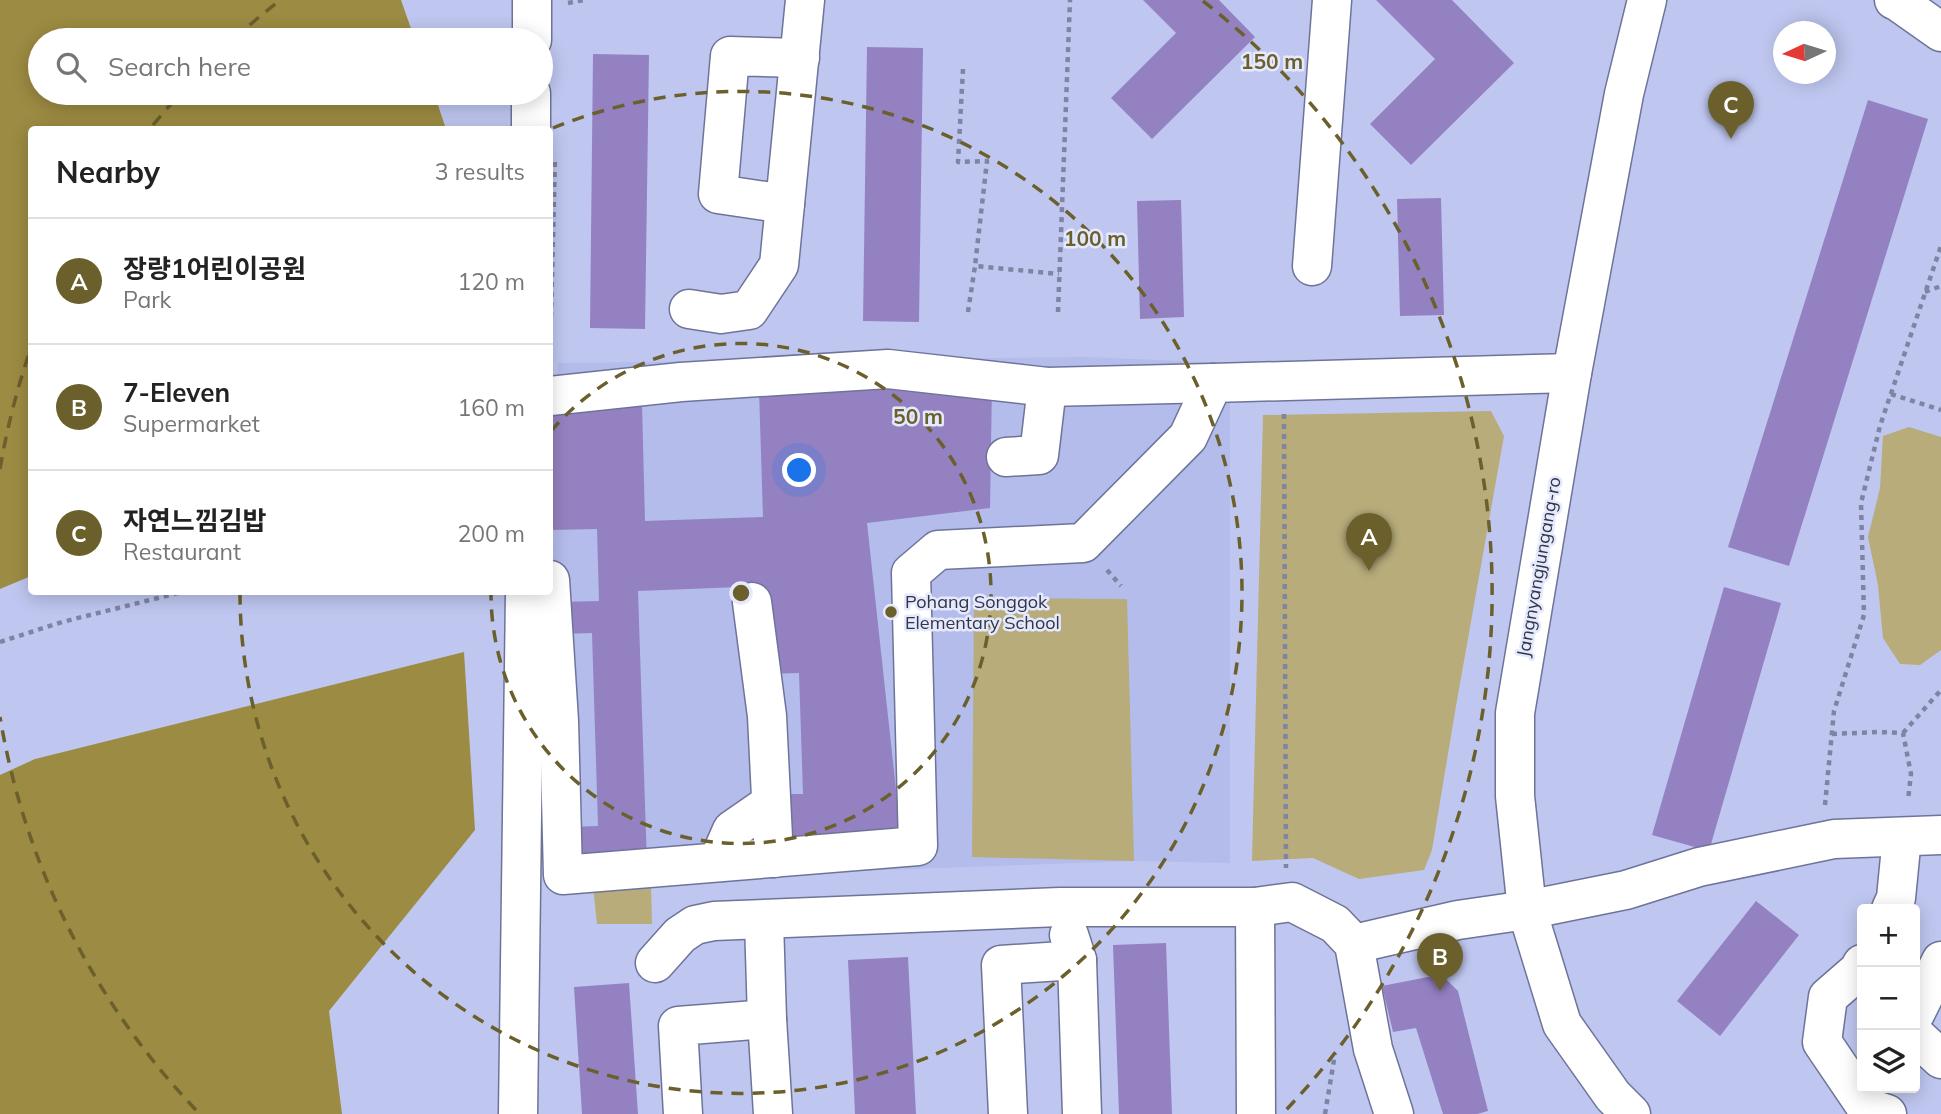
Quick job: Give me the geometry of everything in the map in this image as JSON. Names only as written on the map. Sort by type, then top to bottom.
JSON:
[{"type":"street","points":[[532,0],[532,28]]},
{"type":"street","points":[[689,309],[721,314],[749,310],[779,265],[805,0]]},
{"type":"street","points":[[1312,266],[1332,0]]},
{"type":"street","name":"Jangnyangjungang-ro","points":[[1630,1114],[1613,1096],[1562,1024],[1527,910],[1515,796],[1515,713],[1572,373],[1624,94],[1647,0]]},
{"type":"street","points":[[1896,0],[1941,32]]},
{"type":"street","points":[[785,204],[718,194],[730,56],[800,58]]},
{"type":"street","points":[[531,105],[531,126]]},
{"type":"street","points":[[553,396],[681,382],[888,369],[1047,387],[1572,373]]},
{"type":"street","points":[[551,595],[563,875],[918,846],[911,573],[938,550],[1083,543],[1188,438],[1213,383]]},
{"type":"street","points":[[1006,457],[1039,455],[1047,387]]},
{"type":"street","points":[[518,1114],[525,595]]},
{"type":"street","points":[[752,602],[766,716],[774,858]]},
{"type":"street","points":[[718,862],[732,830],[771,803]]},
{"type":"street","points":[[1354,944],[1458,920],[1527,910],[1626,890],[1699,867],[1834,839],[1941,835]]},
{"type":"street","points":[[1893,904],[1902,836]]},
{"type":"street","points":[[655,963],[680,935],[695,925],[713,921],[1060,907],[1255,907],[1292,902],[1335,924],[1354,944],[1373,1049],[1394,1114]]},
{"type":"street","points":[[1060,907],[1077,960],[1082,1114]]},
{"type":"street","points":[[1255,907],[1256,1114]]},
{"type":"street","points":[[764,921],[773,1114]]},
{"type":"street","points":[[1007,1114],[1001,965],[1077,960]]},
{"type":"street","points":[[1920,1004],[1941,961]]},
{"type":"street","points":[[1860,967],[1828,997],[1822,1042],[1866,1107],[1887,1114]]},
{"type":"street","points":[[683,1114],[678,1026],[767,1018]]},
{"type":"street","points":[[1920,1040],[1941,1059]]},
{"type":"path","points":[[1058,312],[1070,0]]},
{"type":"path","points":[[962,69],[958,162],[987,161],[968,312]]},
{"type":"path","points":[[1821,842],[1834,710],[1864,615],[1861,503],[1880,426],[1941,246]]},
{"type":"path","points":[[975,266],[1059,274]]},
{"type":"path","points":[[1925,292],[1941,286]]},
{"type":"path","points":[[1891,394],[1941,410]]},
{"type":"path","points":[[1284,406],[1286,876]]},
{"type":"path","points":[[0,642],[62,622],[170,595]]},
{"type":"path","points":[[1903,733],[1941,690]]},
{"type":"path","points":[[1832,734],[1903,733]]},
{"type":"path","points":[[1902,836],[1911,774],[1903,733]]},
{"type":"shaded area","points":[[0,0],[401,0],[411,28],[28,28],[28,105],[438,105],[445,126],[28,126],[28,577],[0,589]]},
{"type":"shaded area","name":"Pohang Songgok Elementary School","points":[[1086,357],[1230,363],[1230,863],[1134,861],[545,882],[558,363]]},
{"type":"shaded area","points":[[1491,411],[1504,436],[1432,850],[1424,870],[1359,879],[1313,858],[1252,861],[1263,415]]},
{"type":"shaded area","points":[[1909,427],[1941,437],[1941,650],[1920,665],[1900,664],[1883,638],[1878,585],[1868,537],[1880,488],[1883,436]]},
{"type":"shaded area","points":[[974,598],[1127,599],[1134,861],[972,857]]},
{"type":"shaded area","points":[[464,652],[475,830],[329,1011],[342,1114],[0,1114],[0,775],[35,759]]},
{"type":"shaded area","points":[[651,886],[652,924],[597,924],[593,887]]},
{"type":"building","points":[[1143,0],[1219,0],[1255,37],[1152,139],[1111,98],[1176,33]]},
{"type":"building","points":[[1376,0],[1452,0],[1514,63],[1411,165],[1370,124],[1435,59]]},
{"type":"building","points":[[867,47],[923,48],[919,322],[863,321]]},
{"type":"building","points":[[593,54],[649,55],[645,329],[590,328]]},
{"type":"building","points":[[1868,100],[1928,119],[1789,566],[1728,547]]},
{"type":"building","points":[[1441,198],[1444,315],[1400,316],[1397,199]]},
{"type":"building","points":[[1181,200],[1184,317],[1140,319],[1137,201]]},
{"type":"building","points":[[992,383],[990,508],[867,523],[902,845],[776,844],[771,794],[803,794],[799,673],[767,674],[764,586],[638,591],[647,865],[566,868],[565,827],[598,826],[592,633],[559,634],[558,602],[599,601],[597,529],[553,530],[553,406],[642,404],[645,521],[763,517],[759,390]]},
{"type":"building","points":[[1724,587],[1781,603],[1709,851],[1652,835]]},
{"type":"building","points":[[1756,901],[1799,935],[1720,1036],[1677,1001]]},
{"type":"building","points":[[1166,943],[1172,1114],[1119,1114],[1113,945]]},
{"type":"building","points":[[908,957],[916,1114],[855,1114],[848,960]]},
{"type":"building","points":[[1438,975],[1458,991],[1488,1111],[1477,1114],[1443,1114],[1416,1028],[1393,1032],[1382,986]]},
{"type":"building","points":[[629,983],[638,1114],[582,1114],[574,987]]},
{"type":"place","name":"자연느낌김밥","points":[[1731,139]]},
{"type":"place","name":"장량1어린이공원","points":[[1369,571]]},
{"type":"place","name":"Pohang Songgok Elementary School","points":[[891,612]]},
{"type":"place","name":"7-Eleven","points":[[1440,991]]}]
